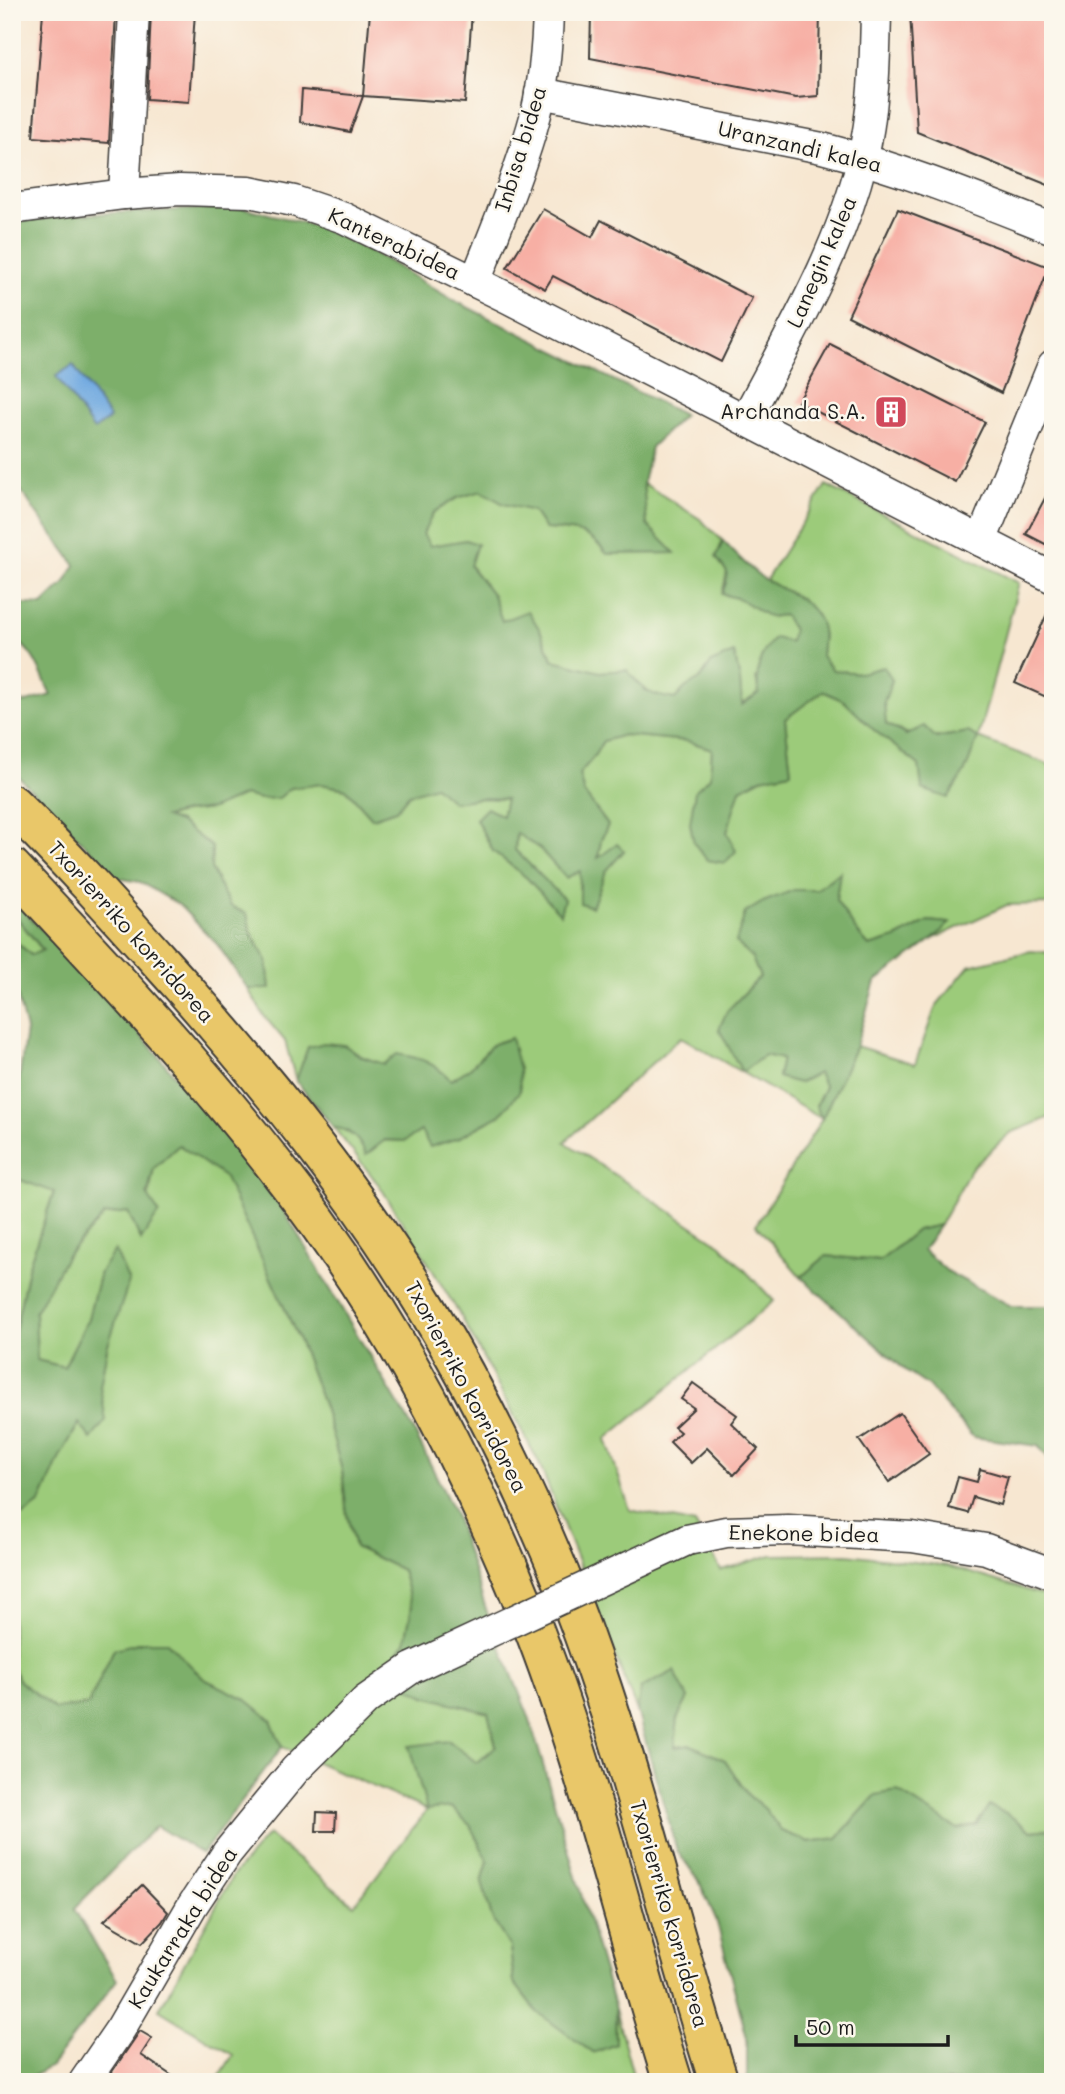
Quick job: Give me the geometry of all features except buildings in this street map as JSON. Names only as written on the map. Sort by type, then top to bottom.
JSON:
[{"type":"highway","name":"Txorierriko korridorea","points":[[12,804],[125,923],[261,1078],[387,1245],[460,1367],[524,1492],[572,1606],[628,1772],[719,2082]]},
{"type":"highway","name":"Txorierriko korridorea","points":[[12,868],[93,952],[181,1052],[282,1175],[350,1270],[422,1388],[495,1535],[535,1634],[581,1772],[673,2082]]},
{"type":"street","points":[[124,194],[134,12]]},
{"type":"street","name":"Inbisa bidea","points":[[475,282],[536,114],[546,55],[548,12]]},
{"type":"street","name":"Lanegin kalea","points":[[746,419],[814,286],[841,226],[862,159],[875,69],[876,12]]},
{"type":"street","name":"Uranzandi kalea","points":[[540,93],[822,148],[925,179],[1053,229]]},
{"type":"street","name":"Kanterabidea","points":[[12,209],[124,194],[180,190],[249,192],[294,201],[344,218],[746,419],[1053,578]]},
{"type":"street","points":[[981,541],[1042,428],[1053,365]]},
{"type":"street","name":"Enekone bidea","points":[[412,1668],[687,1541],[726,1532],[788,1530],[912,1537],[986,1549],[1053,1574]]},
{"type":"street","name":"Kaukarraka bidea","points":[[84,2082],[121,2028],[192,1906],[227,1853],[295,1770],[366,1700],[412,1668]]},
{"type":"green space","points":[[241,207],[320,227],[374,253],[453,300],[684,415],[651,447],[643,483],[647,525],[675,553],[607,554],[587,536],[573,531],[545,529],[533,511],[504,504],[481,491],[457,498],[433,513],[423,534],[430,546],[466,540],[477,544],[470,566],[493,595],[502,621],[528,611],[553,660],[600,672],[627,670],[647,691],[675,699],[685,688],[700,679],[711,663],[734,653],[742,705],[759,693],[758,670],[765,650],[775,638],[790,642],[793,630],[784,615],[769,617],[740,599],[722,594],[727,572],[716,557],[723,541],[758,575],[801,600],[814,611],[822,627],[821,656],[833,670],[860,673],[884,667],[892,680],[884,702],[886,724],[906,735],[924,726],[936,738],[968,732],[978,738],[965,771],[948,798],[922,789],[919,765],[874,730],[844,701],[823,691],[785,719],[791,772],[761,778],[740,789],[727,832],[736,851],[725,863],[707,860],[694,843],[690,824],[695,791],[710,777],[712,749],[687,741],[624,735],[603,741],[579,774],[584,793],[608,825],[601,840],[598,858],[617,844],[624,851],[606,871],[592,907],[580,903],[580,871],[566,878],[540,849],[516,833],[515,850],[564,899],[560,914],[527,878],[493,851],[476,819],[487,808],[502,816],[506,799],[482,798],[453,802],[435,786],[409,794],[396,810],[372,818],[346,789],[321,784],[291,788],[279,798],[260,799],[244,795],[212,809],[165,817],[179,822],[212,847],[211,869],[221,889],[230,906],[247,914],[251,933],[267,961],[270,989],[248,989],[217,944],[179,905],[140,882],[117,878],[12,770],[12,694],[23,703],[51,695],[31,655],[12,638],[12,603],[42,605],[64,584],[75,565],[23,493],[12,482],[12,223],[70,215]]},
{"type":"green space","points":[[643,483],[700,519],[723,541],[716,557],[727,572],[722,594],[740,599],[769,617],[784,615],[793,630],[790,642],[756,678],[759,693],[741,705],[740,680],[734,653],[711,663],[700,679],[685,688],[675,699],[647,691],[627,670],[600,672],[553,660],[540,630],[502,622],[493,595],[470,565],[466,540],[430,547],[422,534],[433,513],[457,498],[481,491],[504,504],[533,511],[545,529],[573,531],[587,536],[607,554],[673,553],[647,525]]},
{"type":"green space","points":[[826,485],[1019,583],[978,738],[968,732],[935,737],[916,736],[885,724],[884,702],[892,680],[833,671],[821,656],[823,634],[795,596],[766,580]]},
{"type":"green space","points":[[823,691],[844,701],[874,730],[919,765],[965,771],[978,738],[1053,766],[1053,904],[1007,905],[933,939],[949,923],[928,921],[896,938],[869,946],[836,900],[839,873],[816,890],[794,890],[736,942],[752,958],[760,977],[727,1011],[764,1055],[782,1059],[778,1077],[799,1083],[818,1072],[825,1087],[816,1105],[822,1118],[856,1046],[915,1064],[936,1006],[969,966],[1031,951],[1053,953],[1053,1116],[1010,1133],[971,1169],[940,1225],[917,1230],[880,1261],[826,1256],[801,1277],[756,1225],[822,1119],[681,1037],[565,1142],[721,1245],[774,1301],[606,1439],[630,1510],[695,1524],[721,1570],[772,1555],[847,1554],[948,1566],[1053,1598],[1053,1825],[1049,1829],[1031,1831],[1006,1813],[957,1829],[897,1791],[851,1823],[837,1838],[809,1842],[781,1831],[765,1809],[748,1795],[725,1760],[691,1745],[675,1747],[678,1717],[688,1698],[641,1688],[637,1711],[539,1463],[462,1318],[379,1185],[334,1128],[341,1128],[359,1140],[405,1141],[421,1131],[458,1138],[501,1115],[511,1038],[493,1044],[469,1069],[451,1080],[428,1068],[372,1061],[344,1045],[308,1047],[296,1081],[285,1041],[264,1016],[248,989],[270,989],[267,961],[251,932],[247,914],[230,906],[221,889],[211,869],[212,847],[179,822],[164,818],[212,809],[244,795],[260,799],[291,788],[321,784],[346,789],[372,818],[396,810],[409,794],[436,785],[453,802],[482,798],[506,799],[502,817],[476,819],[493,851],[527,878],[560,913],[564,899],[515,850],[517,832],[540,849],[566,878],[581,870],[579,888],[592,907],[606,871],[623,851],[598,859],[601,840],[608,825],[584,793],[579,774],[603,741],[624,735],[687,741],[712,749],[710,777],[695,791],[727,832],[740,789],[761,778],[791,772],[785,719]]},
{"type":"green space","points":[[840,872],[836,900],[869,946],[896,938],[928,921],[950,923],[875,982],[856,1046],[822,1119],[816,1106],[825,1087],[818,1073],[799,1083],[778,1077],[782,1059],[765,1055],[742,1072],[719,1029],[727,1011],[760,977],[752,958],[736,942],[745,913],[763,902],[794,890],[816,890]]},
{"type":"green space","points":[[12,899],[118,1008],[224,1134],[284,1211],[413,1429],[454,1512],[488,1615],[529,1717],[615,2009],[616,2044],[593,2053],[537,2012],[514,1982],[510,1947],[492,1918],[482,1882],[488,1861],[470,1825],[451,1807],[427,1810],[409,1746],[449,1741],[477,1763],[496,1746],[488,1713],[425,1696],[382,1674],[405,1642],[412,1606],[402,1570],[355,1547],[347,1515],[342,1470],[325,1410],[300,1342],[225,1178],[179,1145],[154,1168],[147,1195],[159,1213],[141,1240],[128,1212],[104,1215],[67,1255],[35,1312],[37,1360],[64,1367],[88,1319],[100,1272],[115,1250],[129,1282],[107,1348],[100,1387],[106,1420],[91,1439],[79,1423],[60,1457],[40,1503],[24,1515],[12,1516],[12,1346],[28,1268],[54,1192],[12,1177],[12,1102],[16,1103],[26,1030],[12,975],[12,938],[31,955],[43,950],[12,912]]},
{"type":"green space","points":[[12,912],[43,951],[31,955],[12,938]]},
{"type":"green space","points":[[511,1038],[519,1069],[520,1091],[500,1115],[458,1138],[430,1147],[421,1131],[405,1141],[385,1140],[366,1155],[354,1136],[345,1130],[334,1128],[296,1081],[308,1047],[324,1043],[344,1045],[362,1057],[384,1064],[397,1054],[413,1057],[432,1065],[451,1080],[469,1069],[493,1044]]},
{"type":"green space","points":[[179,1145],[225,1177],[300,1342],[325,1410],[342,1470],[347,1515],[355,1547],[402,1570],[412,1606],[405,1642],[425,1696],[488,1712],[496,1746],[477,1763],[449,1741],[427,1809],[451,1807],[470,1825],[488,1861],[482,1882],[492,1918],[510,1947],[514,1982],[537,2012],[616,2044],[615,2009],[635,2082],[216,2082],[233,2055],[159,2010],[233,1875],[268,1835],[354,1905],[427,1810],[282,1747],[271,1720],[244,1698],[204,1679],[166,1642],[114,1649],[88,1705],[55,1709],[19,1681],[12,1667],[12,1516],[24,1515],[80,1423],[105,1420],[100,1387],[107,1348],[100,1272],[88,1319],[64,1367],[37,1360],[35,1312],[67,1255],[104,1215],[128,1212],[141,1240],[154,1168]]},
{"type":"green space","points":[[12,1177],[54,1191],[28,1268],[12,1346]]},
{"type":"green space","points":[[940,1225],[923,1250],[948,1272],[1011,1306],[1053,1306],[1053,1463],[1038,1446],[973,1437],[928,1386],[907,1372],[801,1277],[826,1256],[880,1261],[917,1230]]},
{"type":"green space","points":[[142,1642],[167,1642],[204,1679],[244,1698],[271,1720],[282,1747],[202,1854],[156,1826],[74,1909],[117,1980],[51,2066],[23,2082],[12,2082],[12,1667],[19,1681],[55,1709],[88,1705],[114,1649]]},
{"type":"green space","points":[[674,1671],[688,1698],[678,1717],[675,1747],[691,1745],[725,1760],[748,1795],[765,1809],[781,1831],[809,1842],[837,1838],[876,1795],[897,1791],[957,1829],[976,1825],[989,1806],[1006,1813],[1031,1831],[1049,1829],[1053,1825],[1053,2082],[747,2082],[747,2038],[716,1919],[698,1879],[677,1851],[637,1711],[641,1688]]},
{"type":"water","points":[[73,365],[110,418],[94,430],[56,376]]},
{"type":"place","name":"Archanda S.A.","points":[[891,412]]}]
